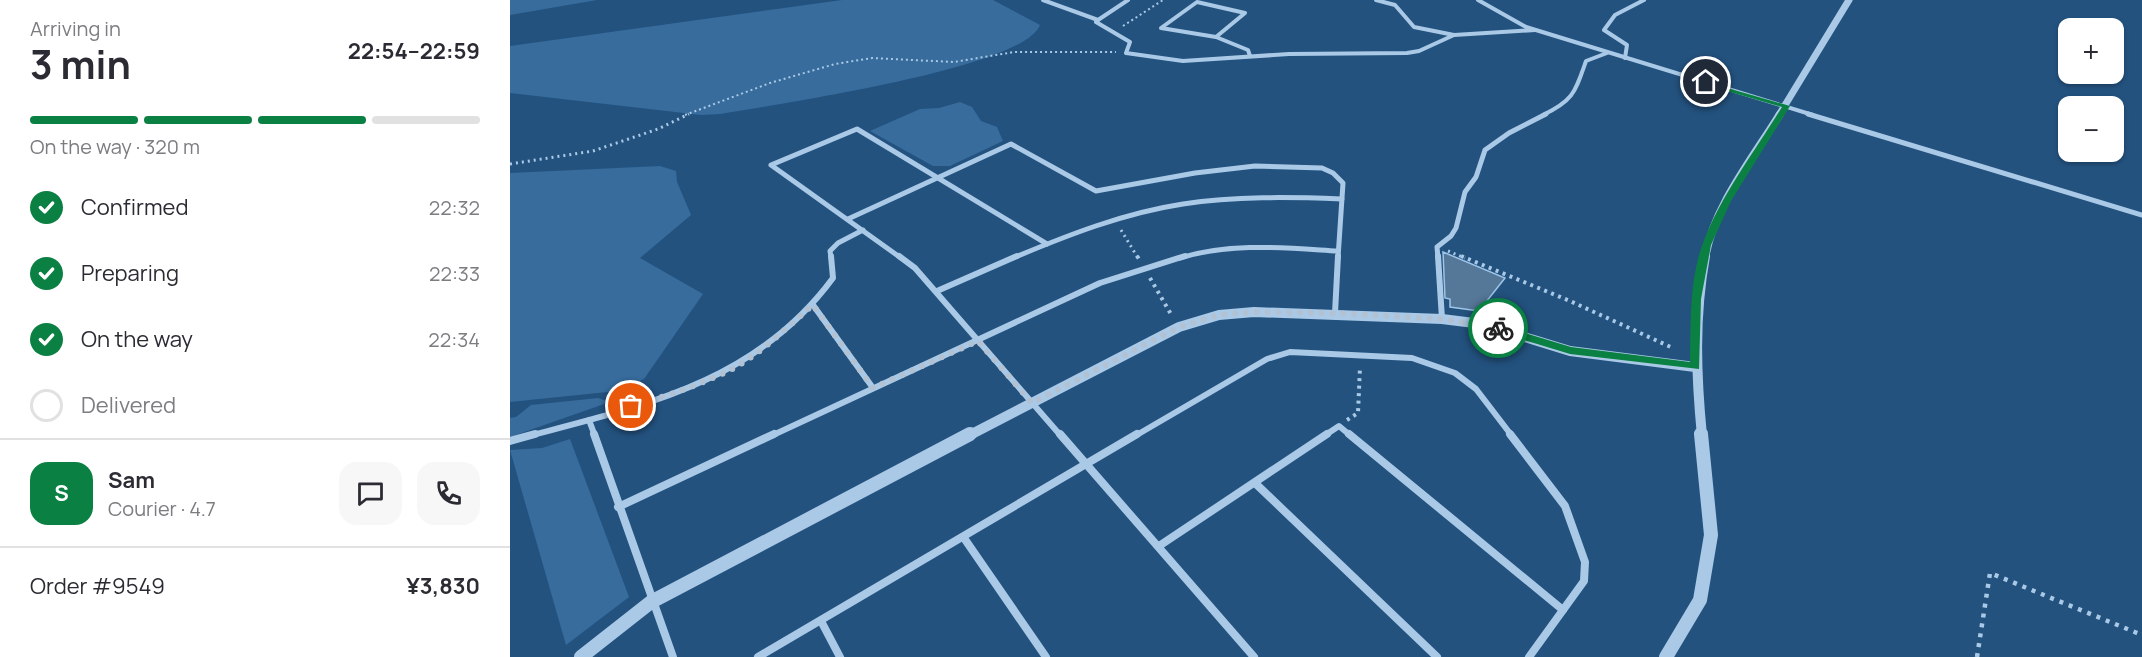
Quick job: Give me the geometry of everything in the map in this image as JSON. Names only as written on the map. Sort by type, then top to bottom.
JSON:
[{"type":"street","points":[[1043,0],[1098,20]]},
{"type":"street","points":[[1098,20],[1128,0]]},
{"type":"street","points":[[1376,0],[1395,5],[1414,27],[1455,35],[1536,30]]},
{"type":"street","points":[[1478,0],[1536,30],[1607,53],[2142,214]]},
{"type":"street","points":[[1625,58],[1627,45],[1604,30],[1605,25],[1616,12],[1629,10],[1644,0]]},
{"type":"street","points":[[1666,657],[1700,600],[1711,535],[1695,362],[1697,299],[1707,245],[1727,201],[1849,0]]},
{"type":"street","points":[[1216,37],[1245,13],[1197,2],[1161,28],[1216,37],[1248,50],[1250,56]]},
{"type":"street","points":[[1098,20],[1096,22],[1130,42],[1126,53],[1184,61],[1250,56],[1407,53],[1419,51],[1455,35]]},
{"type":"street","points":[[1442,319],[1437,246],[1451,236],[1456,228],[1465,192],[1476,177],[1485,150],[1509,133],[1568,103],[1575,93],[1586,61],[1607,53]]},
{"type":"street","points":[[1047,244],[857,129],[771,165],[915,268],[1087,466],[1160,546],[1254,657]]},
{"type":"street","points":[[848,219],[1011,144],[1096,191],[1226,168],[1294,166],[1322,168],[1333,173],[1343,183],[1335,313]]},
{"type":"street","points":[[937,291],[1047,244],[1114,220],[1161,208],[1218,200],[1268,197],[1342,199]]},
{"type":"street","points":[[510,441],[589,420],[672,394],[735,367],[756,354],[813,305],[833,278],[830,251],[838,243],[863,230]]},
{"type":"street","points":[[618,507],[1100,283],[1189,255],[1227,249],[1268,247],[1338,250]]},
{"type":"street","points":[[813,305],[873,388]]},
{"type":"street","points":[[581,657],[651,602],[1179,327],[1219,315],[1254,312],[1335,313],[1442,319],[1482,324],[1570,351],[1695,362]]},
{"type":"street","points":[[758,657],[1267,359],[1290,352],[1360,354],[1420,360],[1455,373],[1476,389],[1565,506],[1585,562],[1584,581],[1529,657]]},
{"type":"street","points":[[589,420],[651,602],[673,657]]},
{"type":"street","points":[[1160,546],[1339,426],[1563,610]]},
{"type":"street","points":[[1255,483],[1437,657]]},
{"type":"street","points":[[964,538],[1046,657]]},
{"type":"street","points":[[821,621],[840,657]]},
{"type":"path","points":[[1108,30],[1125,26],[1163,0]]},
{"type":"path","points":[[510,164],[593,151],[658,129],[675,119],[770,83],[835,64],[872,58],[954,62],[1014,52],[1126,53]]},
{"type":"path","points":[[1437,246],[1570,301],[1695,362]]},
{"type":"path","points":[[1339,426],[1358,413],[1360,354]]},
{"type":"path","points":[[1977,657],[1990,573],[2142,635]]},
{"type":"shaded area","points":[[510,0],[597,0],[510,15]]},
{"type":"shaded area","points":[[842,0],[993,0],[1040,25],[1024,41],[990,56],[945,70],[893,83],[721,114],[701,115],[510,93],[510,46]]},
{"type":"shaded area","points":[[960,102],[972,107],[981,121],[997,127],[1003,141],[950,166],[933,166],[870,131],[920,109],[939,108]]},
{"type":"shaded area","points":[[660,166],[676,171],[677,182],[691,215],[640,258],[703,294],[644,379],[617,391],[510,402],[510,173]]},
{"type":"shaded area","points":[[1443,252],[1505,278],[1479,311],[1450,307],[1450,299],[1445,298]]},
{"type":"shaded area","points":[[598,398],[610,402],[510,437],[510,418],[516,417],[531,405]]},
{"type":"shaded area","points":[[570,439],[629,597],[566,645],[510,450],[542,448]]},
{"type":"way so far","points":[[631,406],[672,394],[735,367],[756,354],[813,305],[873,388],[978,341],[1032,403],[1179,327],[1219,315],[1254,312],[1335,313],[1442,319],[1498,328]]},
{"type":"route","points":[[1498,328],[1570,351],[1695,367],[1697,299],[1707,245],[1727,201],[1786,106],[1706,82]]}]
